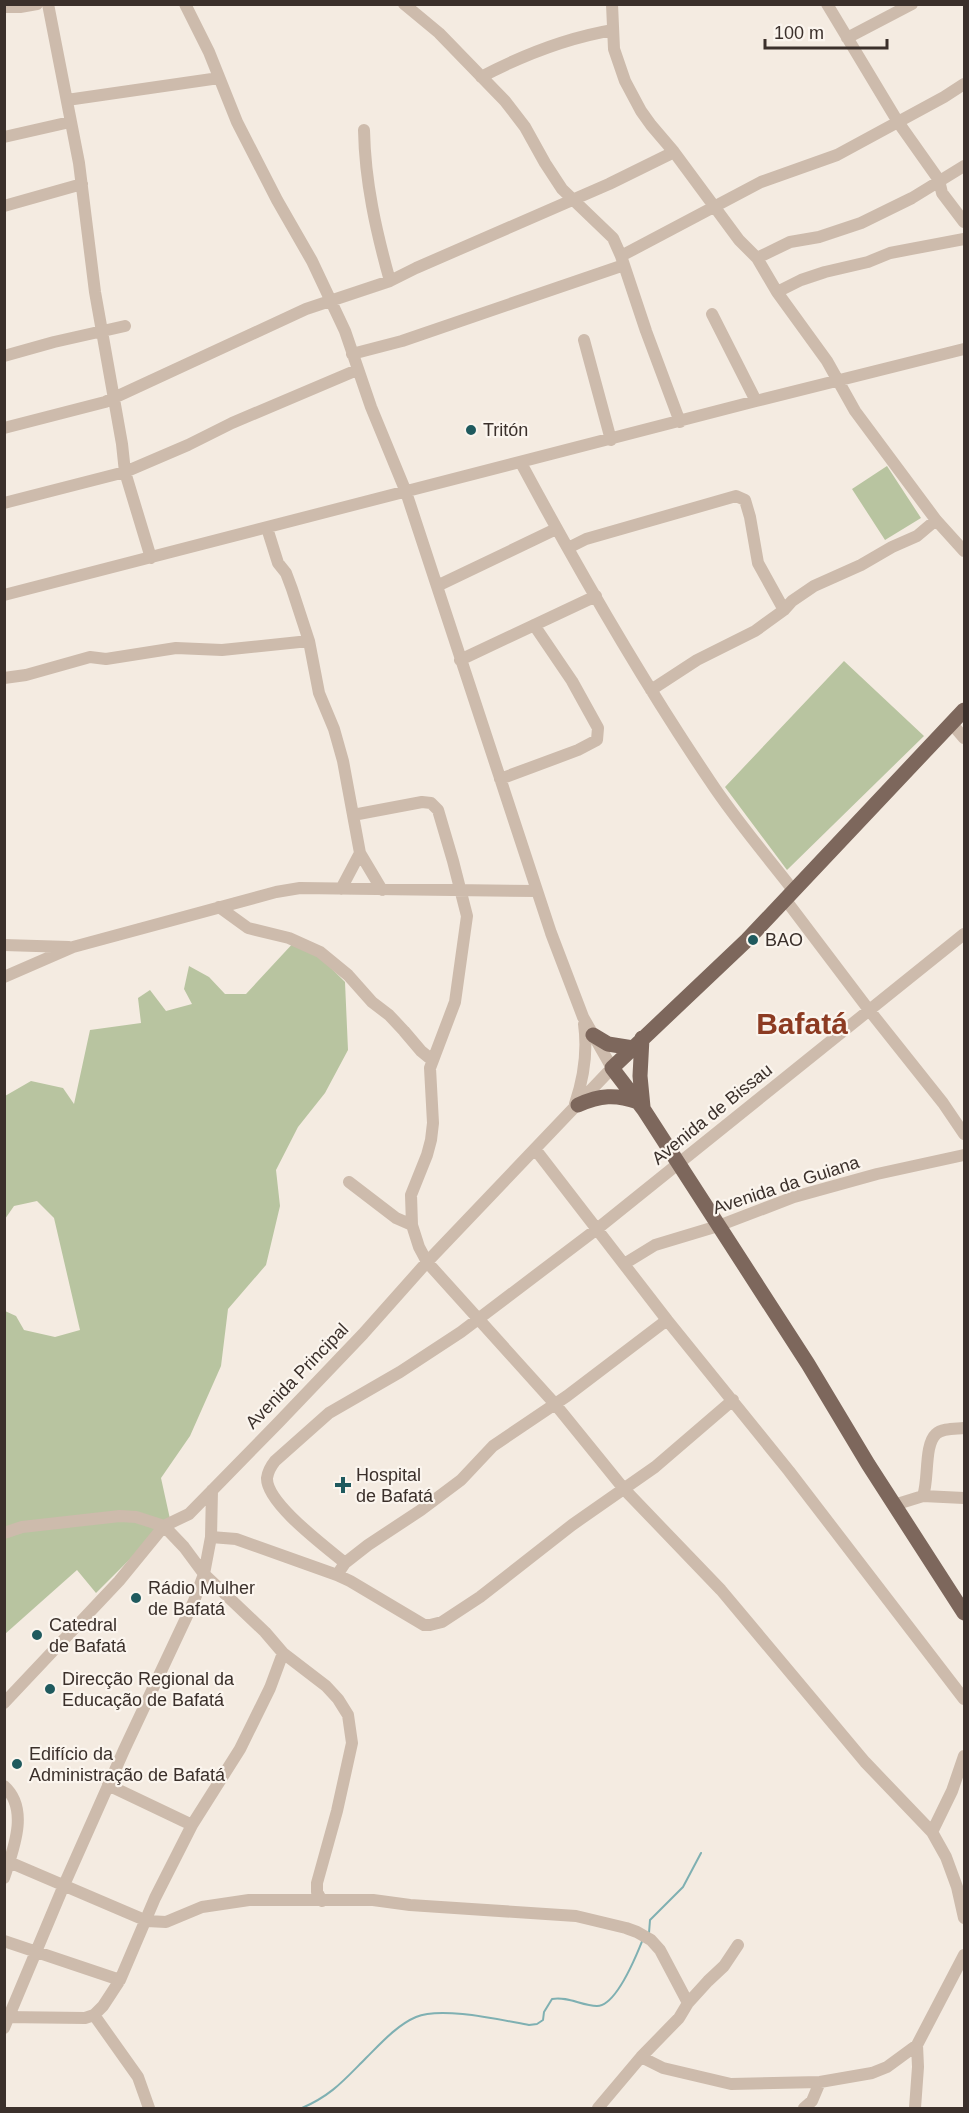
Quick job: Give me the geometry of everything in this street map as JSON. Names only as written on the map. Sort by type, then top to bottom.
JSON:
[{"type":"main road","points":[[964,710],[721,965],[612,1068],[641,1106],[808,1364],[894,1505],[964,1613]]},
{"type":"main road","points":[[593,1035],[608,1044],[638,1043]]},
{"type":"main road","points":[[638,1043],[641,1106]]},
{"type":"main road","points":[[576,1107],[589,1100],[612,1095],[624,1097],[641,1106]]},
{"type":"street","points":[[4,7],[37,4]]},
{"type":"street","points":[[48,4],[82,184],[102,331],[115,398],[125,472],[151,558]]},
{"type":"street","points":[[185,4],[209,52],[255,160],[304,245],[345,331],[357,370],[405,492],[537,891],[583,1017],[612,1068]]},
{"type":"street","points":[[404,4],[439,33],[505,101],[525,127],[554,177],[613,238],[623,260],[646,332],[680,422]]},
{"type":"street","points":[[612,4],[614,49],[632,95],[651,125],[674,152],[739,240],[758,258],[777,292],[827,361],[855,411],[936,520],[964,551]]},
{"type":"street","points":[[827,4],[898,122],[939,180],[942,193],[964,222]]},
{"type":"street","points":[[848,38],[912,4]]},
{"type":"street","points":[[481,77],[529,54],[575,38],[613,30]]},
{"type":"street","points":[[67,100],[219,78]]},
{"type":"street","points":[[352,354],[402,342],[623,260],[767,179],[837,155],[964,84]]},
{"type":"street","points":[[4,137],[70,122]]},
{"type":"street","points":[[364,130],[373,219],[390,281]]},
{"type":"street","points":[[4,428],[82,409],[115,398],[276,322],[390,281],[609,184],[674,152]]},
{"type":"street","points":[[758,258],[790,242],[819,237],[861,223],[912,198],[964,166]]},
{"type":"street","points":[[4,206],[82,184]]},
{"type":"street","points":[[777,292],[801,280],[868,262],[890,253],[964,239]]},
{"type":"street","points":[[712,314],[756,401]]},
{"type":"street","points":[[4,356],[124,326]]},
{"type":"street","points":[[584,340],[611,440]]},
{"type":"street","points":[[4,595],[964,349]]},
{"type":"street","points":[[4,503],[125,472],[357,370]]},
{"type":"street","points":[[521,463],[556,529],[651,690],[711,783],[869,1011],[943,1103],[964,1134]]},
{"type":"street","points":[[568,548],[586,539],[736,495],[745,500],[758,562],[784,610]]},
{"type":"street","points":[[651,690],[697,660],[755,631],[814,586],[861,566],[892,547],[917,536],[936,520]]},
{"type":"street","points":[[267,528],[278,562],[286,573],[292,589],[309,641],[319,693],[334,729],[343,760],[360,853],[382,890]]},
{"type":"street","points":[[437,586],[556,529]]},
{"type":"street","points":[[460,660],[596,596]]},
{"type":"street","points":[[500,778],[578,750],[597,740],[599,735],[598,728],[572,681],[534,625]]},
{"type":"street","points":[[4,678],[26,675],[90,657],[106,659],[176,648],[222,650],[309,641]]},
{"type":"street","points":[[952,724],[964,738]]},
{"type":"street","points":[[353,815],[422,802],[431,803],[438,810],[467,916],[459,980],[448,1022],[430,1068],[433,1123],[428,1155],[411,1195],[412,1225],[419,1246],[428,1262],[555,1404],[624,1489],[721,1590],[865,1762],[932,1832],[946,1857],[957,1887],[964,1918]]},
{"type":"street","points":[[341,889],[360,853]]},
{"type":"street","points":[[4,977],[73,947],[219,907],[300,888],[537,891]]},
{"type":"street","points":[[219,907],[248,928],[289,938],[320,952],[348,975],[372,1002],[397,1023],[421,1051],[432,1060]]},
{"type":"street","name":"Avenida de Bissau","points":[[345,1563],[278,1504],[270,1491],[267,1480],[269,1470],[275,1461],[329,1413],[400,1372],[478,1319],[597,1230],[964,934]]},
{"type":"street","points":[[4,945],[73,947]]},
{"type":"street","points":[[576,1107],[586,1063],[583,1017]]},
{"type":"street","name":"Avenida Principal","points":[[4,1703],[120,1581],[164,1526],[189,1514],[323,1377],[428,1262],[612,1068]]},
{"type":"street","points":[[535,1149],[667,1320],[803,1488],[964,1699]]},
{"type":"street","name":"Avenida da Guiana","points":[[624,1264],[655,1245],[718,1226],[794,1197],[877,1174],[964,1155]]},
{"type":"street","points":[[349,1182],[396,1218],[412,1225]]},
{"type":"street","points":[[338,1575],[345,1563],[368,1545],[461,1480],[493,1446],[555,1404],[667,1320]]},
{"type":"street","points":[[212,1537],[236,1539],[338,1575],[417,1621],[424,1624],[437,1624],[480,1597],[572,1525],[655,1467],[733,1400]]},
{"type":"street","points":[[923,1496],[927,1480],[928,1448],[935,1434],[964,1428]]},
{"type":"street","points":[[212,1490],[212,1537],[204,1574],[183,1626],[108,1785],[6,2021],[94,2015],[108,2000],[120,1980],[147,1922],[155,1898],[192,1825],[240,1749],[270,1688],[283,1653]]},
{"type":"street","points":[[894,1505],[923,1496],[964,1498]]},
{"type":"street","points":[[4,1533],[22,1527],[120,1516],[136,1517],[164,1526],[184,1547],[204,1574],[265,1632],[283,1653],[326,1686],[338,1699],[348,1715],[352,1743],[344,1784],[317,1883],[317,1892],[322,1900]]},
{"type":"street","points":[[932,1832],[952,1791],[964,1756]]},
{"type":"street","points":[[108,1785],[192,1825]]},
{"type":"street","points":[[4,1786],[15,1800],[18,1810],[18,1824],[4,1878]]},
{"type":"street","points":[[9,1862],[147,1922],[166,1922],[202,1907],[249,1900],[373,1900],[410,1905],[576,1916],[638,1932],[651,1940],[660,1950],[688,2003]]},
{"type":"street","points":[[4,1941],[120,1980]]},
{"type":"street","points":[[598,2109],[679,2018],[688,2003],[724,1966],[738,1945]]},
{"type":"street","points":[[641,2058],[663,2068],[731,2084],[820,2082],[850,2078],[880,2070],[916,2044],[964,1955]]},
{"type":"street","points":[[94,2015],[138,2077],[149,2109]]},
{"type":"street","points":[[915,2109],[918,2067],[916,2044]]},
{"type":"street","points":[[804,2109],[812,2101],[820,2082]]},
{"type":"green space","points":[[887,466],[921,518],[885,540],[852,489]]},
{"type":"green space","points":[[844,661],[924,736],[787,870],[725,787]]},
{"type":"green space","points":[[296,940],[316,953],[345,982],[348,1050],[325,1093],[298,1127],[276,1170],[280,1206],[266,1265],[228,1309],[221,1366],[190,1436],[161,1478],[170,1519],[96,1593],[77,1570],[5,1634],[5,1311],[16,1316],[24,1330],[55,1337],[80,1330],[54,1218],[37,1201],[14,1206],[5,1219],[5,1096],[31,1081],[63,1088],[74,1104],[90,1030],[141,1023],[138,998],[150,990],[166,1011],[192,1004],[184,989],[189,966],[209,977],[225,994],[246,994]]},
{"type":"waterway","points":[[649,1933],[650,1920],[683,1887],[701,1853]]},
{"type":"waterway","points":[[302,2108],[330,2092],[389,2035],[416,2017],[427,2014],[455,2013],[529,2025],[543,2020],[544,2012],[552,1999],[564,1999],[591,2006],[604,2004],[619,1989],[643,1939]]},
{"type":"place","name":"Tritón","points":[[471,430]]},
{"type":"place","name":"BAO","points":[[753,940]]},
{"type":"place","name":"Hospital de Bafatá","points":[[343,1485]]},
{"type":"place","name":"Rádio Mulher de Bafatá","points":[[136,1598]]},
{"type":"place","name":"Catedral de Bafatá","points":[[37,1635]]},
{"type":"place","name":"Direcção Regional da Educação de Bafatá","points":[[50,1689]]},
{"type":"place","name":"Edifício da Administração de Bafatá","points":[[17,1764]]},
{"type":"district","name":"Bafatá","points":[[802,1023]]}]
